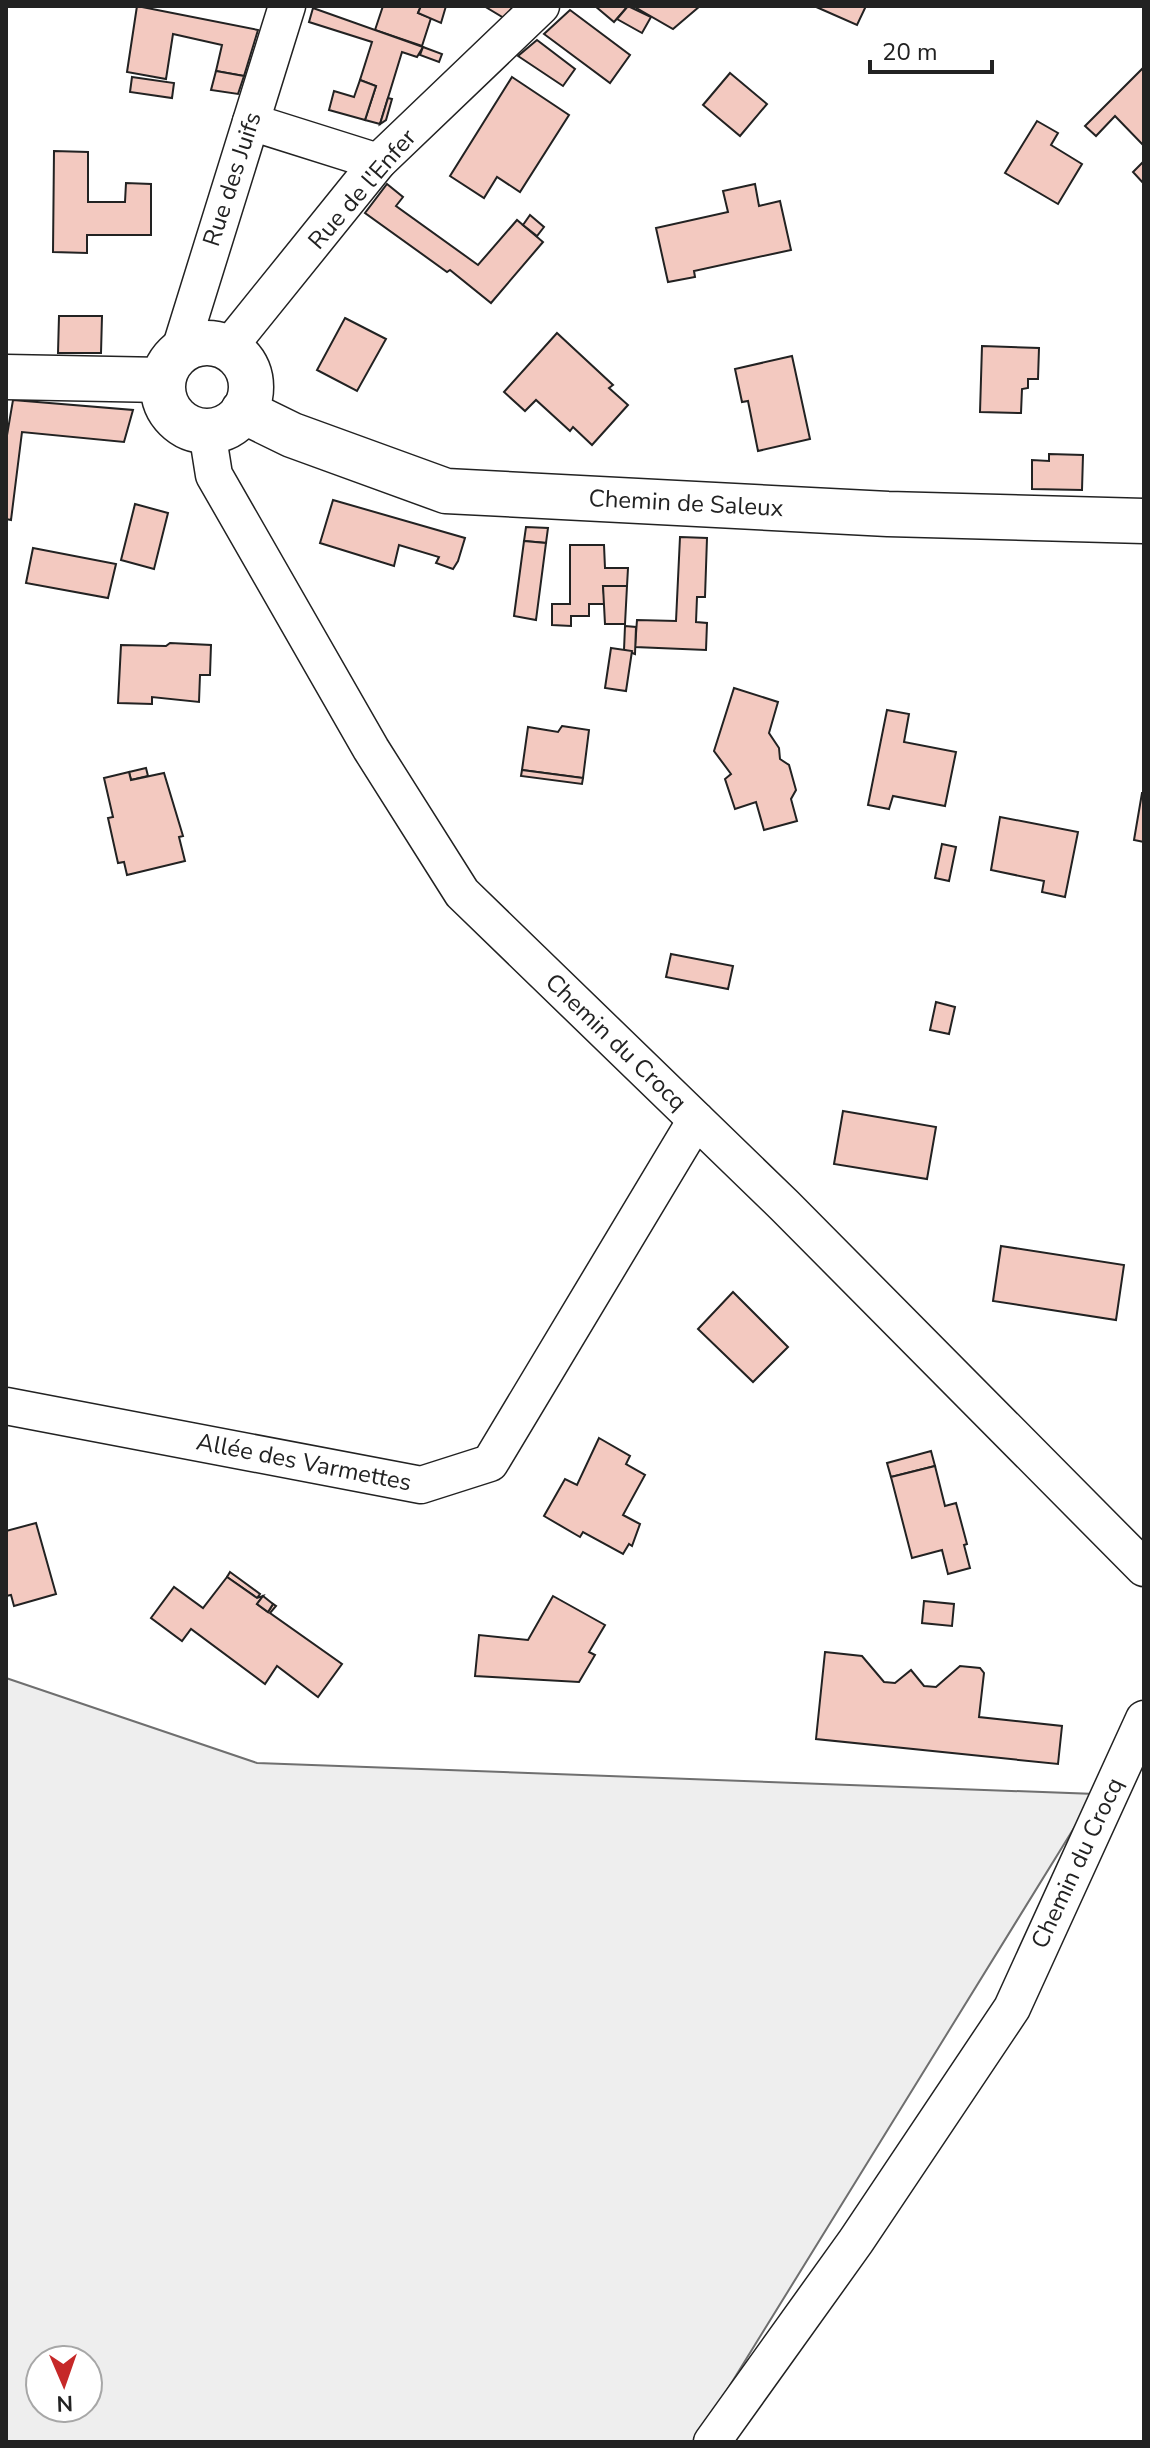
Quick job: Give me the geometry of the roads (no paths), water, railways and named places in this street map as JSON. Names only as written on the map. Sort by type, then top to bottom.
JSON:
[{"type":"street","name":"Rue des Juifs","points":[[171,366],[287,6]]},
{"type":"street","name":"Rue de l'Enfer","points":[[228,348],[378,162],[541,6]]},
{"type":"street","points":[[251,122],[378,162]]},
{"type":"street","points":[[6,377],[171,366],[203,343],[228,348],[247,369],[249,398],[225,421],[194,429],[173,415],[163,392],[171,366]]},
{"type":"street","name":"Chemin de Saleux","points":[[225,421],[292,435],[446,491],[888,514],[1144,521]]},
{"type":"street","name":"Chemin du Crocq","points":[[225,421],[214,475],[371,749],[462,893],[696,1120],[1144,1568]]},
{"type":"street","name":"Allée des Varmettes","points":[[6,1406],[421,1485],[490,1463],[696,1120]]},
{"type":"street","name":"Chemin du Crocq","points":[[712,2442],[856,2241],[1012,2008],[1144,1719]]}]
